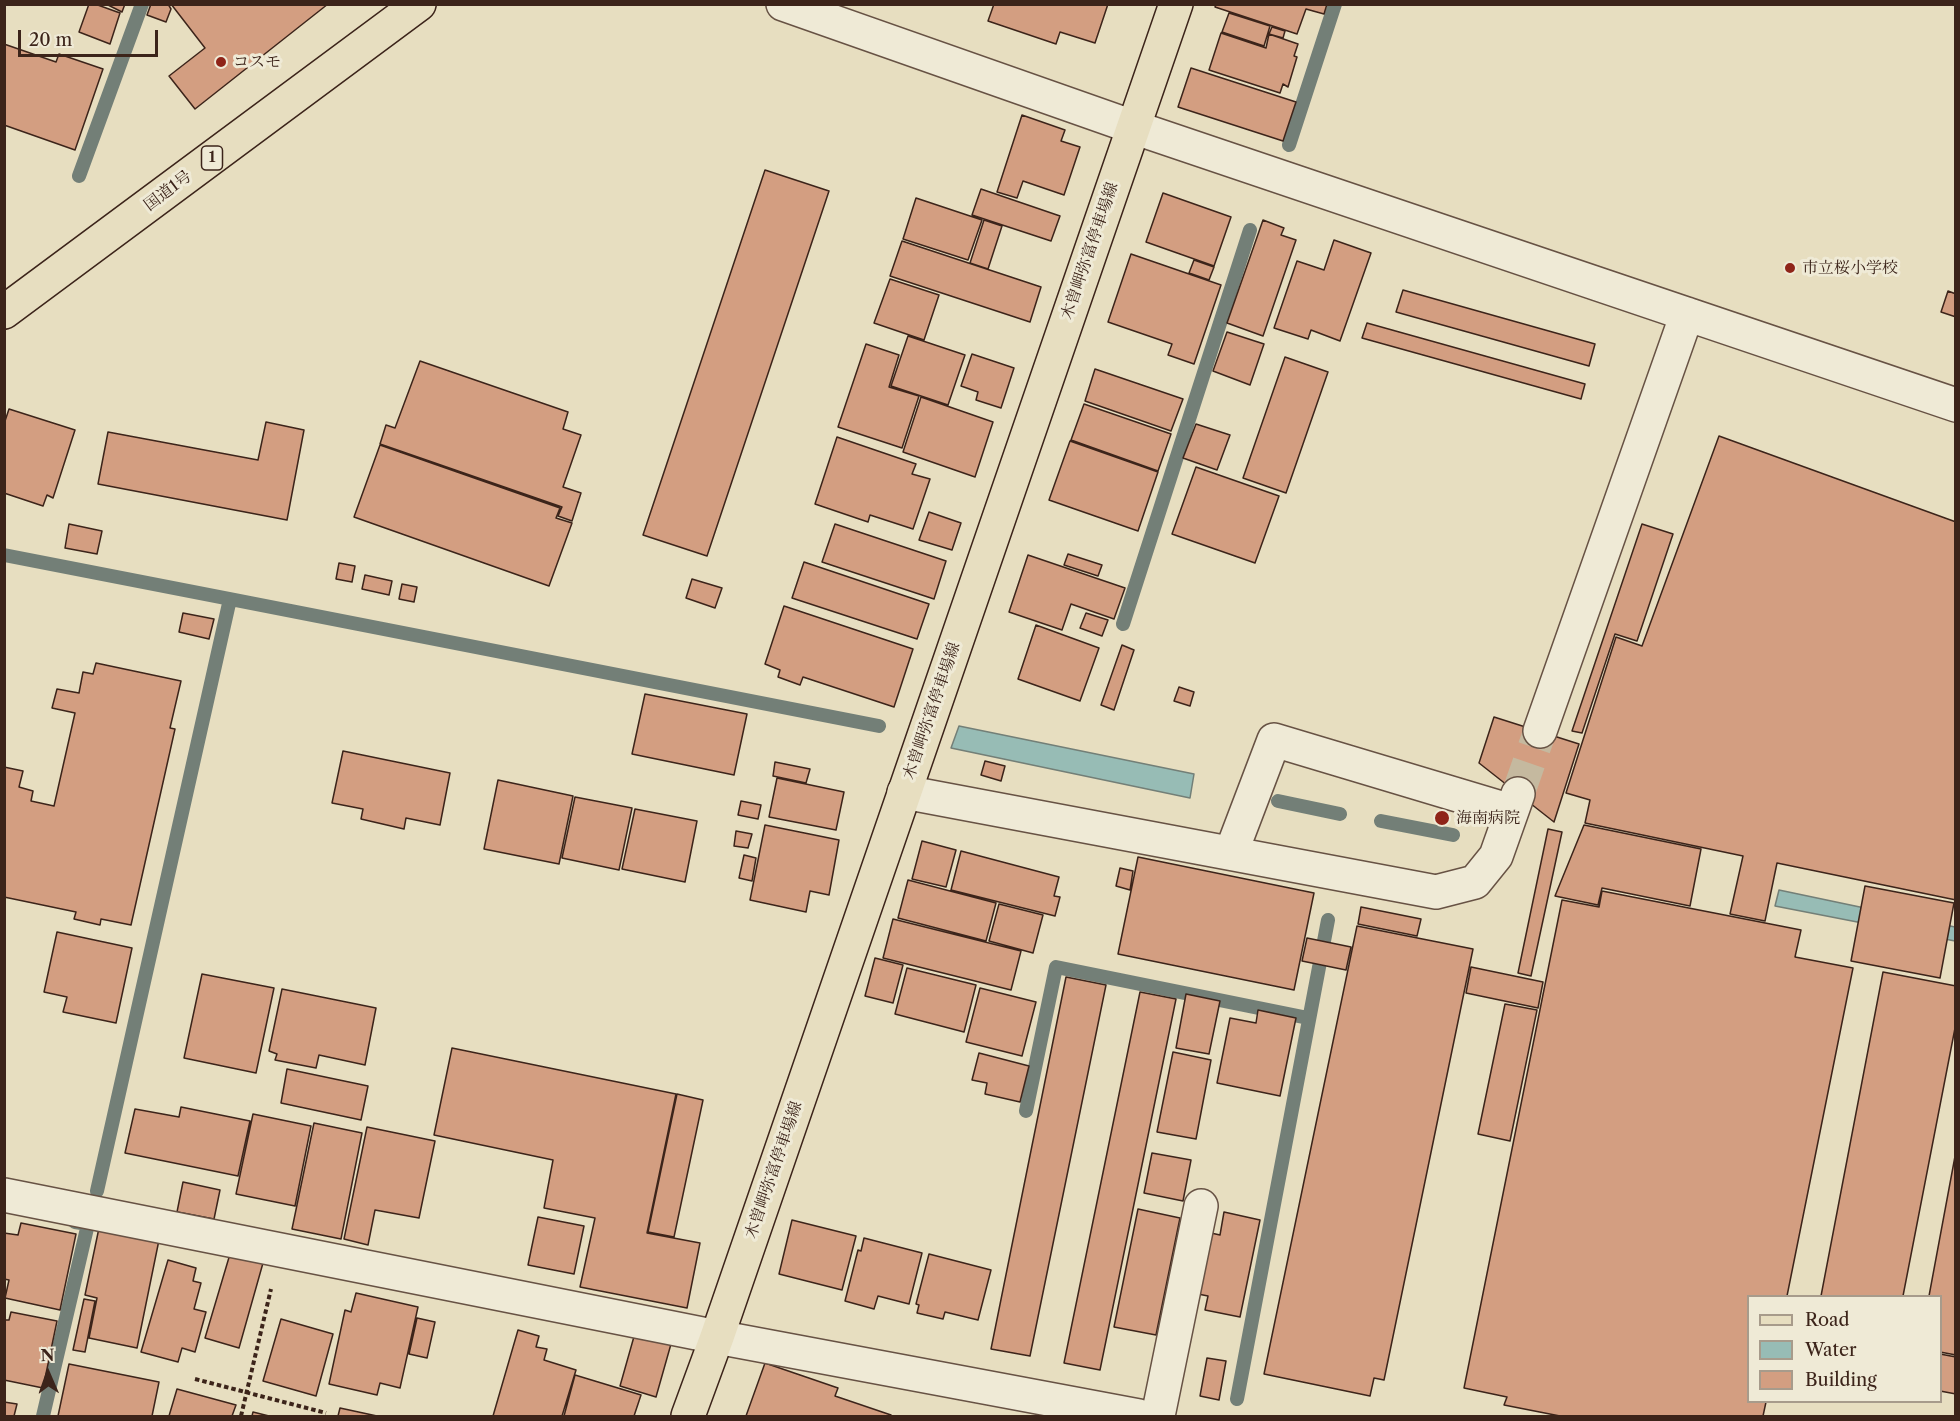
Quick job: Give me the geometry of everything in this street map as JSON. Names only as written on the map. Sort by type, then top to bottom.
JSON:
[{"type":"main road","name":"国道1号","points":[[4,312],[419,4]]},
{"type":"main road","name":"木曽岬弥富停車場線","points":[[688,1416],[1176,4]]},
{"type":"street","points":[[783,4],[1133,127],[1956,405]]},
{"type":"street","points":[[1540,731],[1687,314]]},
{"type":"street","points":[[904,792],[1436,892],[1475,882],[1496,856],[1515,803],[1274,740],[1231,853]]},
{"type":"street","points":[[4,1195],[717,1336],[1140,1416]]},
{"type":"street","points":[[1158,1416],[1201,1206]]},
{"type":"path","points":[[241,1416],[280,1249]]},
{"type":"path","points":[[195,1380],[327,1413]]},
{"type":"water","points":[[959,726],[1194,774],[1190,798],[951,748]]},
{"type":"water","points":[[1779,890],[1955,927],[1955,941],[1775,906]]},
{"type":"building","points":[[89,4],[120,13],[110,44],[79,32]]},
{"type":"building","points":[[106,4],[125,4],[122,12]]},
{"type":"building","points":[[151,4],[168,4],[171,9],[166,22],[147,15]]},
{"type":"building","name":"コスモ","points":[[171,4],[328,4],[195,109],[169,76],[205,48]]},
{"type":"building","points":[[994,4],[1108,4],[1095,43],[1060,32],[1056,44],[988,21]]},
{"type":"building","points":[[1216,4],[1327,4],[1324,14],[1306,9],[1297,34],[1215,7]]},
{"type":"building","points":[[1229,13],[1270,26],[1264,46],[1222,32]]},
{"type":"building","points":[[1272,27],[1285,31],[1283,38],[1269,34]]},
{"type":"building","points":[[1221,33],[1266,48],[1269,34],[1298,44],[1294,56],[1297,57],[1288,87],[1283,84],[1280,93],[1209,70]]},
{"type":"building","points":[[4,44],[56,62],[59,54],[103,69],[75,150],[4,125]]},
{"type":"building","points":[[1191,68],[1296,102],[1283,141],[1178,107]]},
{"type":"building","points":[[1022,115],[1065,130],[1061,141],[1080,147],[1064,195],[1023,181],[1017,198],[997,192]]},
{"type":"building","points":[[765,170],[829,191],[707,556],[643,535]]},
{"type":"building","points":[[981,189],[1060,216],[1051,241],[972,215]]},
{"type":"building","points":[[1163,193],[1231,217],[1214,266],[1146,242]]},
{"type":"building","points":[[916,198],[982,220],[968,260],[903,239]]},
{"type":"building","points":[[984,220],[1002,226],[988,269],[970,263]]},
{"type":"building","points":[[1263,220],[1284,228],[1281,235],[1296,240],[1263,336],[1227,323]]},
{"type":"building","points":[[1334,240],[1371,253],[1340,341],[1311,330],[1308,339],[1274,328],[1297,261],[1324,270]]},
{"type":"building","points":[[902,241],[1041,287],[1030,322],[890,276]]},
{"type":"building","points":[[1131,254],[1221,285],[1194,364],[1168,355],[1172,344],[1108,322]]},
{"type":"building","points":[[1194,260],[1214,267],[1209,280],[1189,273]]},
{"type":"building","points":[[890,279],[939,295],[924,340],[874,323]]},
{"type":"building","points":[[1403,290],[1595,344],[1589,366],[1396,312]]},
{"type":"building","points":[[1948,291],[1956,294],[1956,317],[1941,312]]},
{"type":"building","points":[[1367,323],[1585,384],[1581,399],[1362,338]]},
{"type":"building","points":[[1227,332],[1264,344],[1250,385],[1213,371]]},
{"type":"building","points":[[908,336],[965,355],[948,405],[891,386]]},
{"type":"building","points":[[866,344],[899,355],[889,387],[919,396],[902,448],[838,427]]},
{"type":"building","points":[[972,354],[1014,368],[1001,408],[976,400],[978,392],[961,386]]},
{"type":"building","points":[[1285,357],[1328,372],[1286,493],[1243,478]]},
{"type":"building","points":[[420,361],[568,412],[563,429],[581,435],[563,487],[581,493],[572,521],[558,516],[562,507],[380,444],[386,425],[395,428]]},
{"type":"building","points":[[1095,369],[1183,399],[1171,431],[1085,401]]},
{"type":"building","points":[[921,397],[993,422],[975,477],[903,452]]},
{"type":"building","points":[[1084,404],[1171,434],[1158,471],[1071,440]]},
{"type":"building","points":[[9,409],[75,430],[53,498],[47,495],[43,506],[4,493],[4,424]]},
{"type":"building","points":[[266,422],[304,430],[287,520],[98,484],[108,432],[258,460]]},
{"type":"building","points":[[1196,424],[1230,435],[1217,470],[1183,458]]},
{"type":"building","points":[[1719,436],[1956,522],[1956,900],[1777,863],[1765,921],[1730,914],[1743,856],[1585,823],[1590,800],[1566,793],[1616,637],[1642,646]]},
{"type":"building","points":[[837,437],[916,464],[912,474],[930,479],[913,529],[870,515],[868,522],[815,504]]},
{"type":"building","points":[[1070,441],[1158,472],[1138,531],[1049,500]]},
{"type":"building","points":[[380,445],[560,508],[556,518],[572,523],[549,586],[354,517]]},
{"type":"building","points":[[1196,467],[1279,496],[1255,563],[1172,534]]},
{"type":"building","points":[[929,512],[961,523],[952,550],[919,540]]},
{"type":"building","points":[[69,524],[102,531],[97,554],[65,548]]},
{"type":"building","points":[[835,524],[946,561],[934,599],[822,562]]},
{"type":"building","points":[[1642,524],[1673,534],[1637,641],[1615,634],[1582,733],[1572,731]]},
{"type":"building","points":[[1068,554],[1102,565],[1098,576],[1064,565]]},
{"type":"building","points":[[1028,555],[1125,588],[1114,619],[1071,604],[1062,630],[1009,612]]},
{"type":"building","points":[[804,562],[929,604],[917,639],[792,598]]},
{"type":"building","points":[[339,563],[355,566],[352,582],[336,579]]},
{"type":"building","points":[[365,575],[392,581],[389,595],[362,589]]},
{"type":"building","points":[[692,579],[722,588],[715,608],[686,598]]},
{"type":"building","points":[[402,584],[417,587],[414,602],[399,599]]},
{"type":"building","points":[[784,606],[913,649],[894,707],[803,677],[800,685],[778,677],[780,670],[765,664]]},
{"type":"building","points":[[183,613],[214,619],[209,639],[179,632]]},
{"type":"building","points":[[1086,613],[1108,620],[1102,636],[1080,628]]},
{"type":"building","points":[[1036,625],[1099,648],[1080,701],[1018,679]]},
{"type":"building","points":[[1122,645],[1134,650],[1114,710],[1101,705]]},
{"type":"building","points":[[96,663],[181,681],[170,728],[175,729],[131,925],[101,919],[100,925],[74,919],[76,912],[4,897],[4,767],[23,771],[19,787],[33,791],[31,801],[54,806],[75,713],[52,708],[57,689],[79,693],[83,672],[93,674]]},
{"type":"building","points":[[1179,687],[1194,692],[1190,706],[1174,701]]},
{"type":"building","points":[[645,694],[747,714],[734,775],[632,754]]},
{"type":"building","points":[[1494,717],[1579,744],[1554,822],[1479,763]]},
{"type":"building","points":[[343,751],[450,773],[440,825],[406,818],[404,829],[361,819],[363,809],[332,803]]},
{"type":"building","points":[[985,761],[1005,766],[1001,781],[981,775]]},
{"type":"building","points":[[775,762],[810,769],[806,783],[773,776]]},
{"type":"building","points":[[777,778],[844,792],[836,830],[769,817]]},
{"type":"building","points":[[498,780],[573,796],[559,864],[484,849]]},
{"type":"building","points":[[575,797],[632,808],[619,870],[562,858]]},
{"type":"building","points":[[741,801],[761,805],[758,819],[738,815]]},
{"type":"building","points":[[635,809],[697,821],[685,882],[622,869]]},
{"type":"building","points":[[765,825],[839,840],[829,895],[810,891],[806,912],[750,900]]},
{"type":"building","points":[[1584,825],[1701,849],[1690,906],[1602,888],[1598,905],[1555,896]]},
{"type":"building","points":[[1548,829],[1562,832],[1531,976],[1518,973]]},
{"type":"building","points":[[736,831],[752,834],[748,848],[734,846]]},
{"type":"building","points":[[922,841],[956,850],[946,887],[912,879]]},
{"type":"building","points":[[961,851],[1059,877],[1054,896],[1060,897],[1055,916],[951,890]]},
{"type":"building","points":[[744,855],[756,858],[752,881],[739,878]]},
{"type":"building","points":[[1138,857],[1314,893],[1294,990],[1118,954]]},
{"type":"building","points":[[1120,868],[1133,871],[1130,890],[1116,886]]},
{"type":"building","points":[[908,880],[996,903],[986,941],[898,918]]},
{"type":"building","points":[[1865,886],[1954,903],[1940,978],[1851,961]]},
{"type":"building","points":[[1602,891],[1801,930],[1795,957],[1853,968],[1787,1295],[1747,1295],[1747,1403],[1766,1403],[1763,1416],[1560,1416],[1504,1405],[1507,1397],[1464,1388],[1562,900],[1599,907]]},
{"type":"building","points":[[999,904],[1043,915],[1033,953],[989,941]]},
{"type":"building","points":[[1361,907],[1421,919],[1417,936],[1358,924]]},
{"type":"building","points":[[893,919],[1021,951],[1011,990],[883,958]]},
{"type":"building","points":[[1357,926],[1473,949],[1384,1380],[1374,1378],[1370,1396],[1264,1374]]},
{"type":"building","points":[[57,932],[132,948],[116,1023],[63,1012],[67,997],[44,992]]},
{"type":"building","points":[[1307,938],[1351,947],[1346,970],[1302,961]]},
{"type":"building","points":[[875,958],[903,965],[893,1003],[865,996]]},
{"type":"building","points":[[1471,967],[1543,982],[1538,1008],[1466,993]]},
{"type":"building","points":[[907,968],[976,985],[964,1032],[895,1014]]},
{"type":"building","points":[[1883,972],[1956,986],[1956,1023],[1903,1295],[1821,1295]]},
{"type":"building","points":[[202,974],[274,988],[256,1073],[184,1058]]},
{"type":"building","points":[[1066,977],[1106,985],[1030,1356],[991,1349]]},
{"type":"building","points":[[980,988],[1036,1002],[1022,1056],[966,1042]]},
{"type":"building","points":[[282,989],[376,1008],[365,1065],[319,1055],[316,1068],[275,1060],[277,1054],[269,1051]]},
{"type":"building","points":[[1140,992],[1176,999],[1100,1370],[1064,1363]]},
{"type":"building","points":[[1186,994],[1220,1001],[1209,1054],[1176,1048]]},
{"type":"building","points":[[1505,1004],[1537,1010],[1510,1141],[1478,1134]]},
{"type":"building","points":[[1258,1010],[1296,1018],[1280,1096],[1217,1083],[1230,1018],[1256,1023]]},
{"type":"building","points":[[452,1048],[676,1094],[647,1233],[700,1243],[687,1308],[580,1287],[595,1218],[544,1208],[553,1160],[434,1135]]},
{"type":"building","points":[[1173,1052],[1211,1060],[1196,1139],[1157,1132]]},
{"type":"building","points":[[979,1053],[1029,1066],[1020,1102],[985,1094],[987,1083],[972,1080]]},
{"type":"building","points":[[287,1069],[368,1086],[361,1120],[281,1103]]},
{"type":"building","points":[[677,1094],[703,1100],[674,1237],[648,1232]]},
{"type":"building","points":[[181,1107],[250,1121],[238,1176],[125,1153],[135,1109],[179,1117]]},
{"type":"building","points":[[253,1114],[311,1126],[295,1206],[236,1194]]},
{"type":"building","points":[[314,1123],[362,1133],[341,1239],[292,1229]]},
{"type":"building","points":[[367,1127],[435,1141],[419,1218],[375,1210],[368,1245],[344,1239]]},
{"type":"building","points":[[1956,1151],[1956,1355],[1942,1352],[1942,1295],[1929,1295]]},
{"type":"building","points":[[1152,1153],[1191,1160],[1183,1201],[1144,1193]]},
{"type":"building","points":[[183,1182],[220,1190],[214,1219],[177,1212]]},
{"type":"building","points":[[1138,1209],[1180,1218],[1156,1335],[1114,1327]]},
{"type":"building","points":[[1224,1212],[1260,1220],[1240,1317],[1205,1310],[1208,1296],[1198,1294],[1211,1233],[1220,1235]]},
{"type":"building","points":[[538,1217],[584,1226],[574,1274],[528,1265]]},
{"type":"building","points":[[792,1220],[856,1236],[842,1290],[779,1274]]},
{"type":"building","points":[[21,1223],[76,1234],[60,1310],[5,1298],[9,1280],[4,1279],[4,1233],[18,1235]]},
{"type":"building","points":[[99,1228],[159,1240],[137,1348],[89,1338],[97,1298],[85,1295]]},
{"type":"building","points":[[864,1238],[922,1253],[909,1304],[878,1296],[874,1309],[845,1301],[858,1250],[861,1251]]},
{"type":"building","points":[[230,1254],[263,1263],[239,1348],[205,1338]]},
{"type":"building","points":[[929,1254],[991,1270],[978,1320],[945,1312],[943,1319],[917,1313],[919,1305],[916,1304]]},
{"type":"building","points":[[168,1260],[196,1268],[193,1281],[201,1283],[194,1309],[206,1312],[195,1352],[182,1348],[178,1362],[141,1352]]},
{"type":"building","points":[[356,1293],[418,1307],[400,1388],[380,1383],[377,1395],[329,1384],[345,1310],[351,1312]]},
{"type":"building","points":[[84,1299],[95,1301],[85,1352],[73,1350]]},
{"type":"building","points":[[11,1312],[57,1321],[43,1388],[4,1380],[4,1320],[9,1320]]},
{"type":"building","points":[[417,1318],[435,1322],[427,1358],[409,1354]]},
{"type":"building","points":[[281,1319],[333,1334],[316,1396],[263,1381]]},
{"type":"building","points":[[518,1330],[539,1336],[536,1347],[547,1349],[544,1360],[576,1370],[562,1416],[493,1416]]},
{"type":"building","points":[[635,1333],[671,1344],[656,1397],[620,1386]]},
{"type":"building","points":[[1942,1354],[1956,1357],[1956,1394],[1942,1391]]},
{"type":"building","points":[[1207,1358],[1226,1361],[1219,1400],[1200,1396]]},
{"type":"building","points":[[765,1363],[838,1388],[835,1396],[891,1415],[746,1416]]},
{"type":"building","points":[[69,1364],[159,1382],[152,1416],[58,1416]]},
{"type":"building","points":[[575,1375],[641,1395],[634,1416],[564,1416]]},
{"type":"building","points":[[177,1389],[236,1405],[232,1416],[169,1416]]},
{"type":"building","points":[[4,1402],[17,1404],[14,1416],[4,1416]]},
{"type":"building","points":[[340,1408],[377,1416],[338,1416]]},
{"type":"building","points":[[253,1412],[269,1416],[252,1416]]},
{"type":"waterway","points":[[79,176],[142,4]]},
{"type":"waterway","points":[[1289,145],[1335,4]]},
{"type":"waterway","points":[[1123,624],[1250,230]]},
{"type":"waterway","points":[[4,555],[230,599]]},
{"type":"waterway","points":[[97,1191],[230,599],[879,726]]},
{"type":"waterway","points":[[1278,801],[1340,814]]},
{"type":"waterway","points":[[1381,821],[1453,835]]},
{"type":"waterway","points":[[1237,1399],[1328,920]]},
{"type":"waterway","points":[[1026,1111],[1056,967],[1308,1018]]},
{"type":"waterway","points":[[43,1416],[88,1224],[75,1222]]},
{"type":"tunnel","points":[[1518,794],[1540,731]]},
{"type":"place","name":"コスモ","points":[[221,62]]},
{"type":"place","name":"市立桜小学校","points":[[1790,268]]},
{"type":"place","name":"海南病院","points":[[1442,818]]}]
